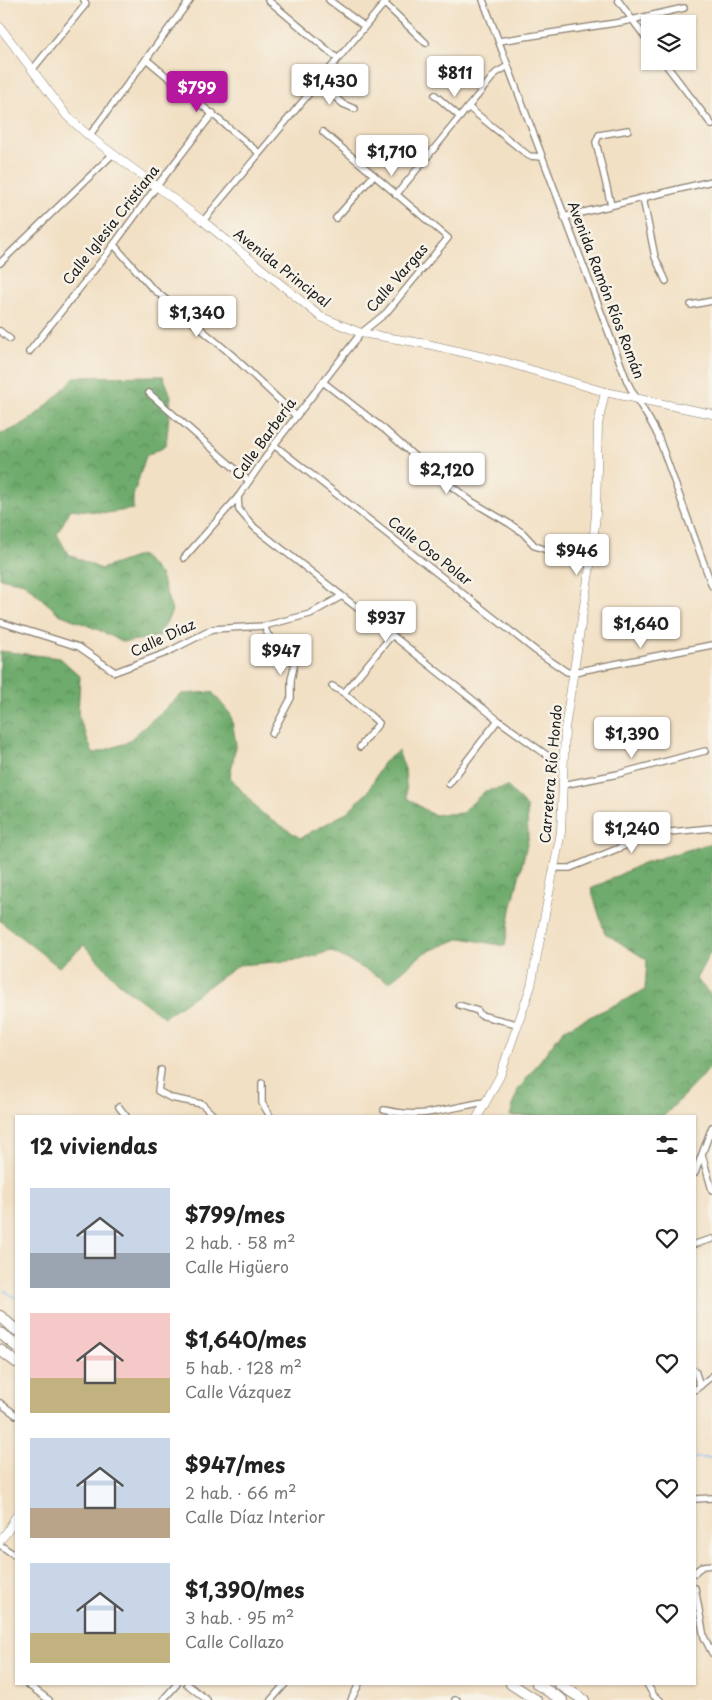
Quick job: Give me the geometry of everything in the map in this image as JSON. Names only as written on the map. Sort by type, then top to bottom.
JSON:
[{"type":"highway","points":[[0,1316],[15,1329]]},
{"type":"highway","points":[[0,1333],[15,1345]]},
{"type":"highway","points":[[0,1350],[15,1361]]},
{"type":"highway","points":[[513,1685],[536,1700]]},
{"type":"highway","points":[[539,1685],[562,1700]]},
{"type":"highway","points":[[561,1685],[584,1700]]},
{"type":"street","points":[[32,70],[86,4],[84,0]]},
{"type":"street","points":[[90,136],[190,0]]},
{"type":"street","points":[[268,0],[337,58]]},
{"type":"street","points":[[328,0],[364,26]]},
{"type":"street","name":"Avenida Ramón Ríos Román","points":[[483,0],[627,381],[635,398],[650,418],[658,436],[712,586]]},
{"type":"street","points":[[618,0],[641,32]]},
{"type":"street","points":[[203,221],[385,2],[426,43]]},
{"type":"street","points":[[498,41],[632,20],[684,8]]},
{"type":"street","name":"Avenida Principal","points":[[0,27],[67,116],[113,154],[203,221],[321,317],[361,333],[427,344],[504,362],[605,392],[712,414]]},
{"type":"street","points":[[146,59],[259,153]]},
{"type":"street","points":[[323,132],[396,194],[496,73],[508,66]]},
{"type":"street","points":[[670,70],[712,125]]},
{"type":"street","points":[[318,82],[343,104],[355,109]]},
{"type":"street","points":[[436,95],[460,116]]},
{"type":"street","points":[[468,107],[529,156],[542,157]]},
{"type":"street","name":"Calle Iglesia Cristiana","points":[[29,352],[114,245],[213,113]]},
{"type":"street","points":[[610,205],[596,142],[599,135],[628,130]]},
{"type":"street","points":[[0,264],[113,154]]},
{"type":"street","points":[[336,218],[374,175]]},
{"type":"street","points":[[564,217],[712,181]]},
{"type":"street","name":"Calle Vargas","points":[[361,333],[386,313],[448,238],[396,194]]},
{"type":"street","points":[[643,198],[655,257],[666,281]]},
{"type":"street","points":[[114,245],[151,287],[232,355],[296,416]]},
{"type":"street","points":[[690,305],[712,301]]},
{"type":"street","points":[[0,331],[10,339]]},
{"type":"street","name":"Calle Barbería","points":[[184,558],[238,497],[274,445],[361,333]]},
{"type":"street","points":[[324,382],[385,430],[430,470],[472,501],[523,533],[535,546],[555,553],[592,553]]},
{"type":"street","points":[[149,392],[249,481]]},
{"type":"street","name":"Carretera Río Hondo","points":[[479,1115],[500,1076],[531,986],[561,832],[565,728],[592,553],[596,514],[598,424],[605,392]]},
{"type":"street","name":"Calle Oso Polar","points":[[274,445],[536,651],[567,672],[574,672]]},
{"type":"street","points":[[238,497],[239,510],[255,528],[498,720],[555,760],[564,762]]},
{"type":"street","name":"Calle Díaz","points":[[0,622],[79,647],[115,672],[166,653],[213,629],[264,626],[310,614],[342,596]]},
{"type":"street","points":[[264,626],[268,635],[295,661],[291,680],[291,698],[272,734]]},
{"type":"street","points":[[344,693],[392,635]]},
{"type":"street","points":[[574,672],[712,645]]},
{"type":"street","points":[[332,686],[344,693],[379,723],[360,747]]},
{"type":"street","points":[[449,784],[498,720]]},
{"type":"street","points":[[563,785],[618,774],[705,751]]},
{"type":"street","points":[[554,868],[570,868],[644,838],[670,832],[712,828]]},
{"type":"street","points":[[459,1005],[478,1011],[480,1015],[517,1024]]},
{"type":"street","points":[[161,1070],[158,1091],[171,1098],[202,1104],[213,1115]]},
{"type":"street","points":[[262,1083],[262,1102],[269,1115]]},
{"type":"street","points":[[384,1110],[402,1113],[427,1113],[486,1102]]},
{"type":"street","points":[[119,1107],[125,1115]]},
{"type":"street","points":[[696,1170],[712,1127]]},
{"type":"street","points":[[702,1155],[712,1190]]},
{"type":"street","points":[[696,1244],[712,1239]]},
{"type":"street","points":[[697,1388],[712,1376]]},
{"type":"street","points":[[0,1403],[15,1414]]},
{"type":"street","points":[[696,1499],[712,1498]]},
{"type":"street","points":[[0,1540],[15,1518]]},
{"type":"street","points":[[7,1532],[15,1527]]},
{"type":"street","points":[[0,1545],[15,1555]]},
{"type":"street","points":[[696,1571],[703,1566],[712,1565]]},
{"type":"street","points":[[696,1593],[704,1637],[712,1653]]},
{"type":"street","points":[[29,1685],[49,1700]]},
{"type":"street","points":[[163,1700],[176,1685]]},
{"type":"street","points":[[188,1685],[207,1700]]},
{"type":"street","points":[[271,1700],[284,1685]]},
{"type":"street","points":[[351,1700],[359,1685]]},
{"type":"street","points":[[648,1685],[654,1696],[660,1700]]},
{"type":"green space","points":[[163,376],[171,396],[166,445],[146,456],[133,496],[133,509],[107,513],[71,509],[57,534],[68,554],[101,569],[141,555],[160,574],[172,611],[159,637],[123,642],[59,614],[24,583],[0,578],[0,433],[31,419],[75,377]]},
{"type":"green space","points":[[0,651],[60,658],[80,676],[78,715],[93,754],[126,743],[182,694],[212,692],[231,715],[236,744],[230,777],[259,811],[300,838],[346,813],[368,792],[383,763],[398,751],[405,769],[407,798],[433,815],[462,813],[485,791],[508,787],[527,807],[528,840],[511,910],[505,946],[461,938],[424,953],[389,982],[331,951],[300,960],[239,965],[164,1017],[122,986],[84,945],[59,967],[0,921]]},
{"type":"green space","points":[[708,844],[712,845],[712,949],[696,979],[712,996],[712,1066],[665,1115],[510,1115],[518,1090],[563,1030],[645,990],[647,960],[605,933],[591,889],[643,863]]},
{"type":"waterway","points":[[5,1291],[15,1297]]},
{"type":"waterway","points":[[696,1458],[712,1458]]}]
